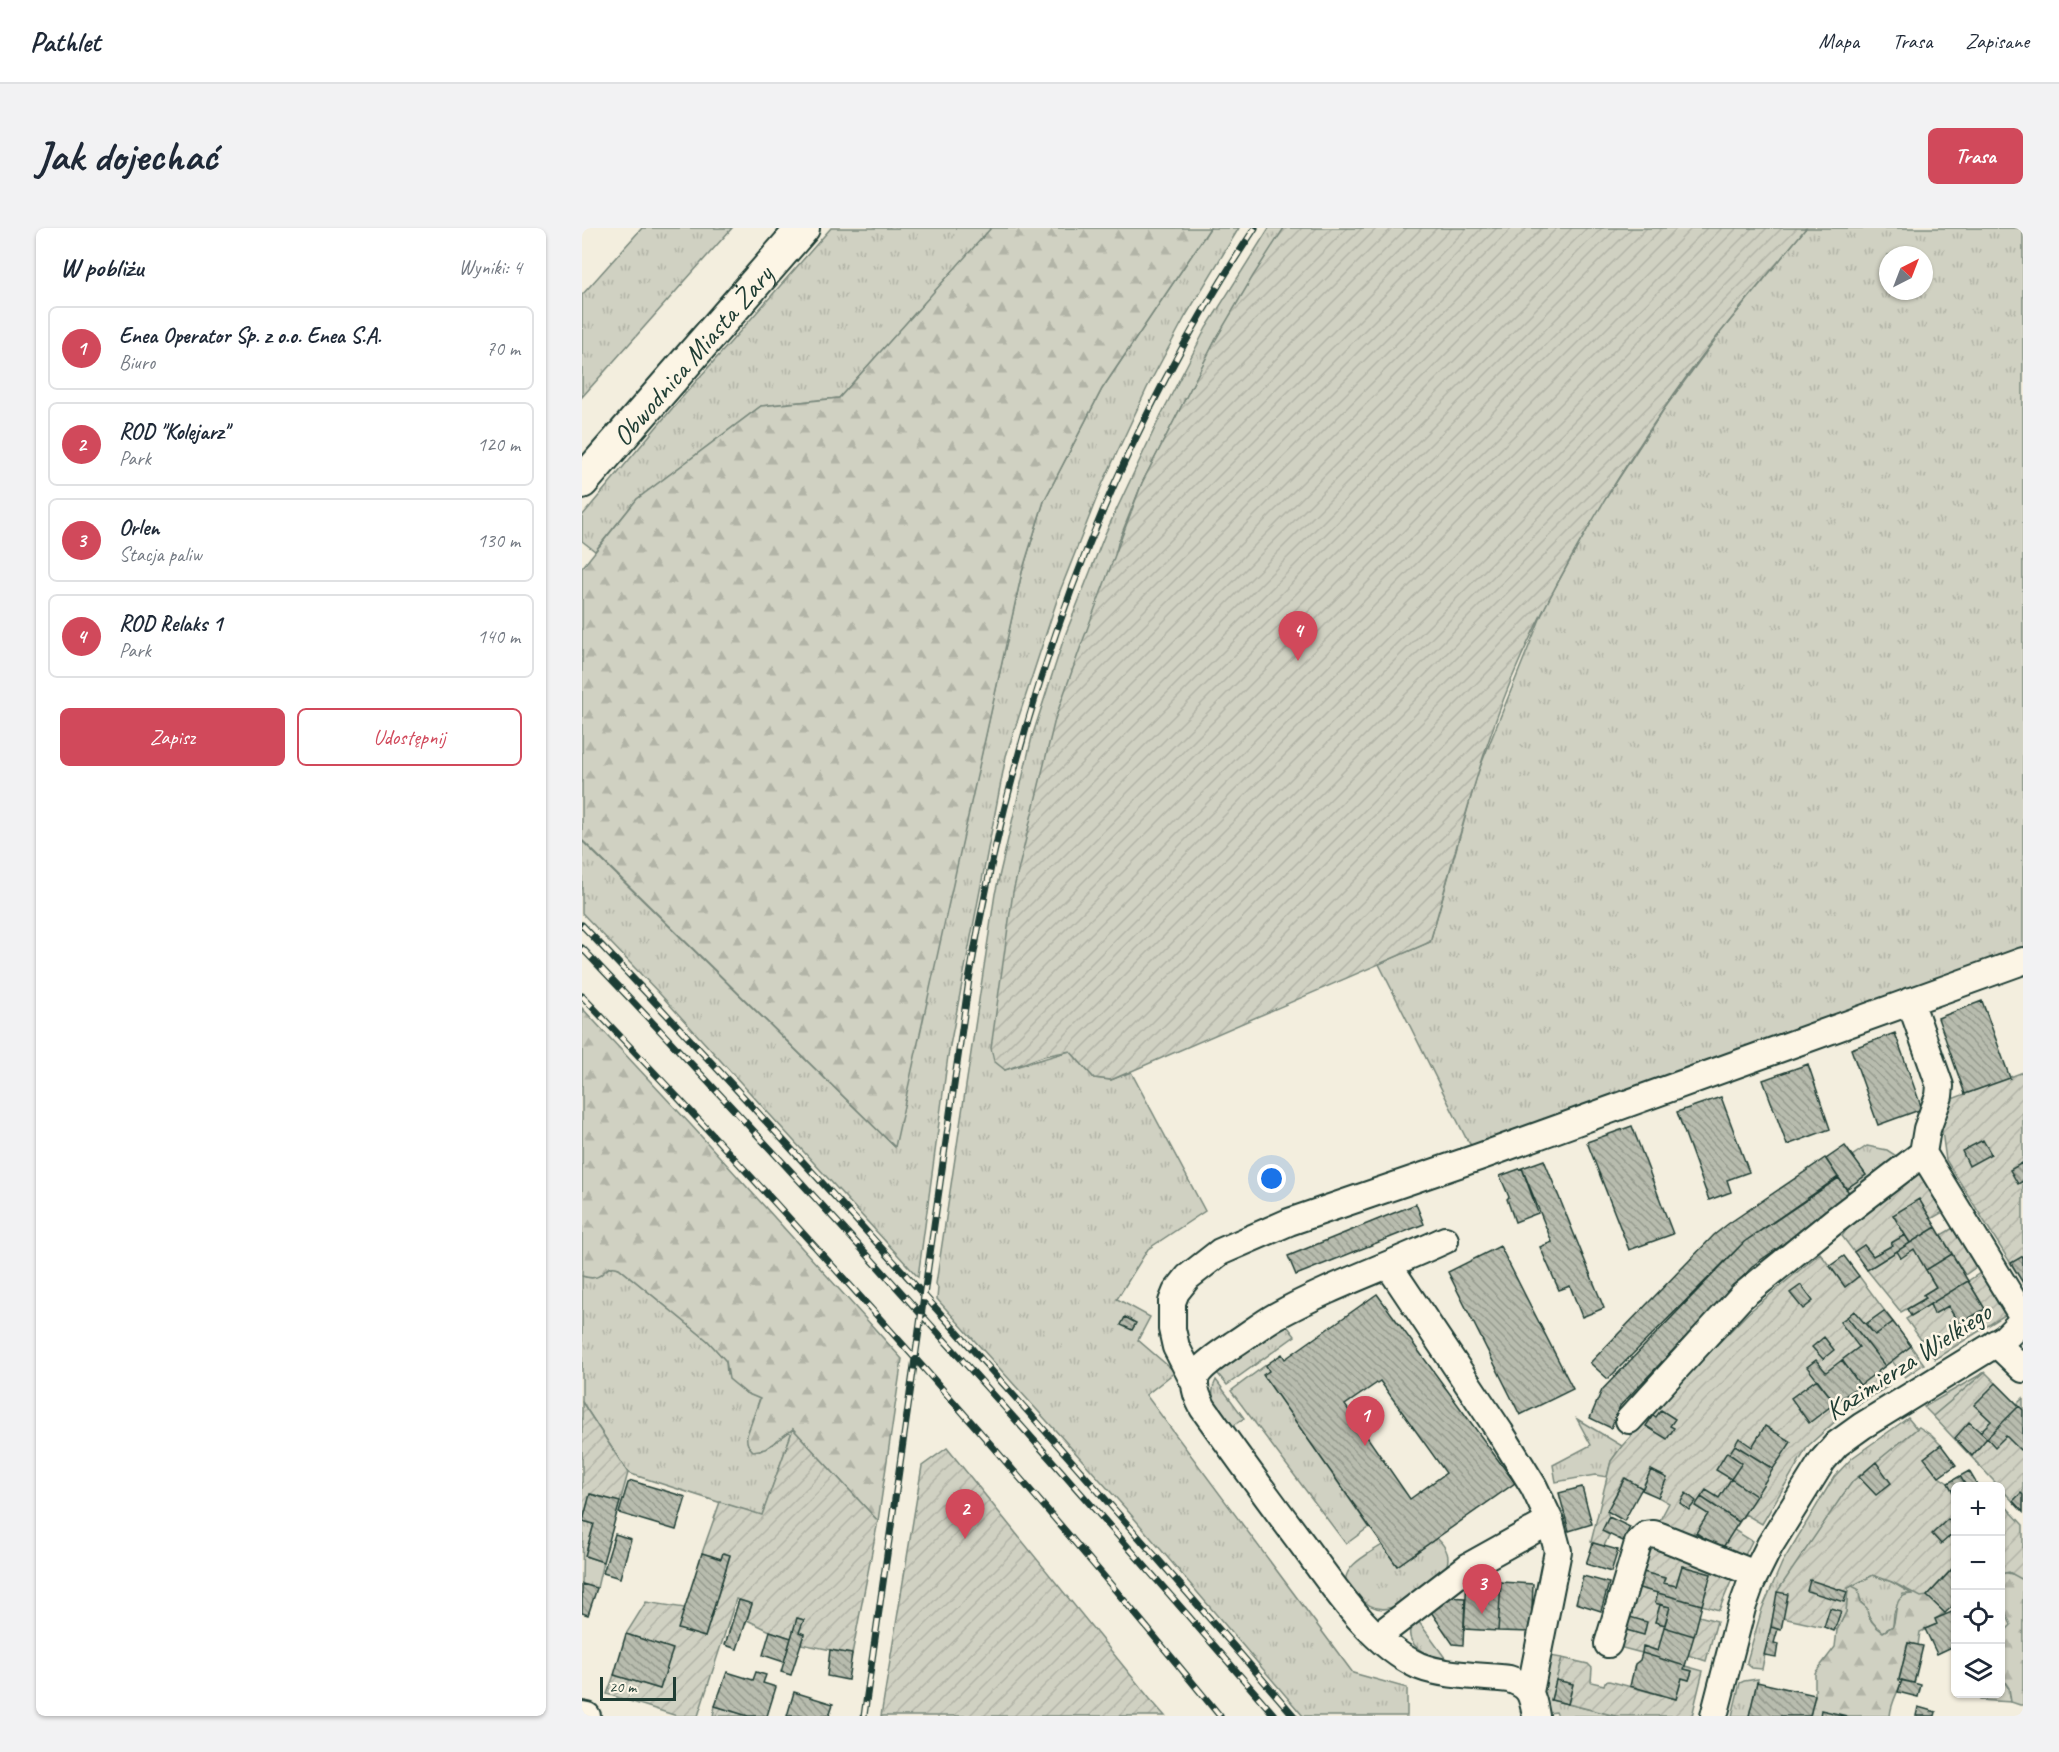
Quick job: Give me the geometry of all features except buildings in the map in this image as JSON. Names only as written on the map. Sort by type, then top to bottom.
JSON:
[{"type":"main road","name":"Obwodnica Miasta Żary","points":[[582,482],[803,228]]},
{"type":"street","points":[[1533,1704],[1520,1683],[1509,1679],[1426,1668],[1407,1659],[1378,1636],[1344,1600],[1203,1408],[1197,1396],[1195,1384],[1176,1347],[1172,1329],[1172,1302],[1176,1292],[1188,1277],[1220,1252],[1289,1222],[1479,1157],[2023,961]]},
{"type":"street","points":[[1910,1001],[1940,1086],[1940,1096],[1927,1129],[1923,1153],[2023,1319]]},
{"type":"street","points":[[1629,1420],[1742,1296],[1923,1153]]},
{"type":"street","points":[[1195,1384],[1198,1373],[1275,1316],[1347,1281],[1389,1266],[1444,1240]]},
{"type":"street","points":[[1389,1266],[1523,1469],[1550,1521],[1558,1551],[1533,1704]]},
{"type":"street","name":"Kazimierza Wielkiego","points":[[1714,1716],[1742,1608],[1755,1574],[1822,1460],[1837,1444],[1862,1426],[1996,1343],[2023,1319]]},
{"type":"street","points":[[1996,1343],[2023,1369]]},
{"type":"street","points":[[1378,1636],[1468,1566],[1550,1521]]},
{"type":"street","points":[[1608,1644],[1638,1543],[1646,1535],[1660,1536],[1755,1574]]},
{"type":"street","points":[[582,1714],[587,1716]]},
{"type":"green space","points":[[642,228],[732,228],[582,397],[582,295]]},
{"type":"green space","points":[[831,228],[992,228],[839,398],[761,406],[637,499],[595,551],[582,541],[582,516],[670,411]]},
{"type":"green space","points":[[991,228],[1210,228],[1102,389],[1044,501],[1022,572],[895,1147],[582,840],[582,568],[637,499],[761,406],[839,398]]},
{"type":"green space","points":[[1210,228],[1239,228],[1185,317],[1147,388],[1101,487],[1060,591],[1006,756],[948,1056],[918,1277],[659,993],[582,913],[582,841],[894,1146],[1022,572],[1044,501],[1102,389]]},
{"type":"green space","points":[[1269,228],[1285,228],[1216,339],[1142,483],[1118,543],[1005,1070],[1070,1051],[1094,1078],[1111,1080],[1131,1072],[1205,1211],[1148,1249],[1117,1299],[1150,1317],[1138,1340],[1175,1372],[1146,1395],[1353,1673],[1407,1688],[1407,1716],[1303,1716],[1127,1510],[937,1299],[936,1284],[995,894],[1032,737],[1064,638],[1105,534],[1161,415],[1206,328]]},
{"type":"green space","points":[[1284,228],[1806,228],[1679,386],[1621,475],[1544,608],[1499,710],[1467,809],[1430,942],[1111,1080],[1094,1078],[1070,1051],[1044,1056],[1005,1070],[994,1061],[991,1048],[1013,892],[1055,719],[1142,483],[1216,339]]},
{"type":"green space","points":[[1806,228],[2023,228],[2023,961],[1479,1157],[1466,1138],[1379,964],[1430,942],[1478,772],[1546,604],[1598,510],[1664,409],[1720,333]]},
{"type":"green space","points":[[582,1008],[902,1359],[878,1521],[793,1429],[765,1449],[753,1451],[751,1449],[747,1442],[747,1435],[760,1399],[746,1393],[729,1379],[726,1361],[708,1341],[619,1268],[609,1267],[596,1277],[582,1276]]},
{"type":"green space","points":[[2023,1072],[2023,1283],[1946,1160],[1941,1124],[1944,1102]]},
{"type":"green space","points":[[1867,1146],[1887,1150],[1898,1157],[1852,1197],[1846,1189],[1866,1175],[1852,1156]]},
{"type":"green space","points":[[1917,1170],[1943,1212],[1931,1219],[1893,1215],[1905,1235],[1873,1256],[1864,1245],[1854,1252],[1842,1236],[1861,1209]]},
{"type":"green space","points":[[1953,1228],[1976,1267],[1965,1275],[1941,1235]]},
{"type":"green space","points":[[1914,1249],[1936,1287],[1923,1295],[1926,1298],[1901,1312],[1867,1270],[1897,1251],[1901,1257]]},
{"type":"green space","points":[[1820,1253],[1845,1287],[1859,1276],[1924,1364],[1905,1377],[1892,1361],[1878,1371],[1889,1386],[1852,1408],[1843,1397],[1829,1407],[1838,1419],[1808,1446],[1762,1524],[1745,1514],[1734,1530],[1752,1541],[1743,1559],[1694,1532],[1690,1539],[1659,1522],[1669,1503],[1658,1497],[1667,1478],[1651,1470],[1642,1488],[1624,1478],[1607,1511],[1609,1517],[1602,1531],[1609,1535],[1604,1546],[1591,1542],[1611,1461],[1622,1446],[1748,1313]]},
{"type":"green space","points":[[614,1266],[708,1341],[726,1361],[727,1374],[746,1393],[760,1398],[747,1435],[760,1451],[793,1429],[762,1516],[628,1473],[582,1402],[582,1276],[594,1278]]},
{"type":"green space","points":[[1980,1273],[2005,1315],[1935,1359],[1906,1319],[1930,1304],[1934,1314],[1948,1306],[1959,1324],[1985,1309],[1968,1281]]},
{"type":"green space","points":[[1285,1323],[1295,1336],[1227,1385],[1218,1374],[1221,1368]]},
{"type":"green space","points":[[1266,1365],[1269,1371],[1264,1376],[1369,1527],[1346,1544],[1231,1391]]},
{"type":"green space","points":[[1985,1372],[1933,1416],[1924,1407]]},
{"type":"green space","points":[[1985,1372],[2017,1404],[2023,1398],[2023,1512],[2005,1493],[2005,1482],[1995,1482],[1933,1416]]},
{"type":"green space","points":[[1216,1380],[1244,1418],[1230,1428],[1214,1399],[1213,1387]]},
{"type":"green space","points":[[582,1402],[628,1473],[620,1502],[591,1494],[582,1521]]},
{"type":"green space","points":[[1908,1418],[1917,1429],[1853,1481],[1778,1592],[1762,1669],[1752,1668],[1747,1661],[1762,1609],[1782,1563],[1834,1477],[1852,1458]]},
{"type":"green space","points":[[1577,1419],[1622,1446],[1611,1461],[1607,1477],[1595,1475],[1556,1482],[1553,1465],[1591,1445]]},
{"type":"green space","points":[[1919,1427],[1931,1435],[1941,1445],[1925,1458],[1951,1489],[1951,1570],[1927,1596],[1921,1597],[1873,1575],[1848,1588],[1846,1612],[1837,1630],[1783,1618],[1777,1592],[1853,1481]]},
{"type":"green space","points":[[793,1429],[878,1521],[852,1654],[801,1644],[804,1634],[799,1632],[803,1620],[798,1618],[791,1638],[770,1631],[747,1620],[752,1604],[736,1599],[698,1716],[677,1716],[607,1694],[614,1675],[660,1689],[672,1649],[626,1634],[646,1602],[685,1608],[679,1629],[705,1637],[730,1556],[721,1559],[702,1553],[720,1502],[762,1515]]},
{"type":"green space","points":[[947,1448],[1165,1716],[881,1716],[922,1466]]},
{"type":"green space","points":[[2005,1505],[2023,1525],[2023,1580],[2009,1572],[2005,1573]]},
{"type":"green space","points":[[583,1521],[594,1524],[585,1556],[603,1562],[597,1588],[582,1584]]},
{"type":"green space","points":[[1437,1538],[1448,1557],[1444,1571],[1397,1605],[1382,1609],[1375,1608],[1368,1605],[1346,1584],[1348,1572],[1352,1566],[1382,1545],[1397,1566]]},
{"type":"green space","points":[[1647,1545],[1735,1572],[1719,1610],[1702,1605],[1711,1574],[1682,1566],[1676,1586],[1663,1583],[1665,1579],[1636,1570]]},
{"type":"green space","points":[[2005,1572],[2016,1575],[2023,1580],[2023,1705],[2011,1702],[2009,1688],[2005,1682],[2005,1631],[2011,1625],[2005,1611]]},
{"type":"green space","points":[[1873,1575],[1892,1582],[1913,1594],[1903,1594],[1894,1613],[1893,1626],[1883,1632],[1871,1620],[1852,1586]]},
{"type":"green space","points":[[1892,1582],[1938,1582],[1927,1596],[1945,1613],[1935,1619],[1937,1624],[1920,1632],[1918,1645],[1908,1643],[1899,1679],[1902,1680],[1890,1716],[1810,1716],[1815,1695],[1815,1673],[1835,1647],[1837,1630],[1846,1612],[1848,1588],[1852,1586],[1858,1589],[1861,1603],[1867,1608],[1870,1619],[1883,1632],[1893,1626],[1901,1597],[1912,1594]]},
{"type":"green space","points":[[1632,1586],[1658,1593],[1655,1603],[1660,1605],[1655,1622],[1665,1625],[1658,1651],[1644,1646],[1642,1653],[1615,1646]]},
{"type":"green space","points":[[1699,1616],[1717,1621],[1706,1661],[1688,1655]]},
{"type":"green space","points":[[1416,1618],[1448,1662],[1424,1652],[1412,1642],[1411,1627]]},
{"type":"green space","points":[[1550,1656],[1562,1658],[1551,1700],[1616,1716],[1558,1716],[1556,1712],[1549,1713],[1544,1691]]},
{"type":"green space","points":[[1562,1658],[1588,1664],[1592,1668],[1591,1682],[1604,1685],[1609,1681],[1676,1699],[1682,1678],[1689,1680],[1692,1671],[1684,1669],[1685,1666],[1703,1671],[1692,1716],[1616,1716],[1568,1704],[1573,1684],[1556,1680]]},
{"type":"green space","points":[[1758,1679],[1749,1716],[1732,1716],[1740,1683]]},
{"type":"green space","points":[[2005,1682],[2009,1689],[2011,1702],[1980,1700],[1981,1698],[2005,1698]]},
{"type":"green space","points":[[715,1706],[748,1716],[713,1716]]},
{"type":"railway","points":[[864,1716],[969,980],[988,879],[1012,781],[1039,684],[1072,589],[1109,496],[1152,404],[1201,315],[1255,228]]},
{"type":"railway","points":[[582,925],[854,1217],[1294,1716]]},
{"type":"railway","points":[[582,948],[933,1328],[1275,1716]]},
{"type":"railway","points":[[582,996],[665,1083],[908,1350],[1066,1532],[1220,1716]]},
{"type":"place","name":"ROD Relaks 1","points":[[1298,661]]},
{"type":"place","name":"Enea Operator Sp. z o.o. Enea S.A.","points":[[1365,1446]]},
{"type":"place","name":"ROD \"Kolejarz\"","points":[[965,1539]]},
{"type":"place","name":"Orlen","points":[[1482,1614]]}]
